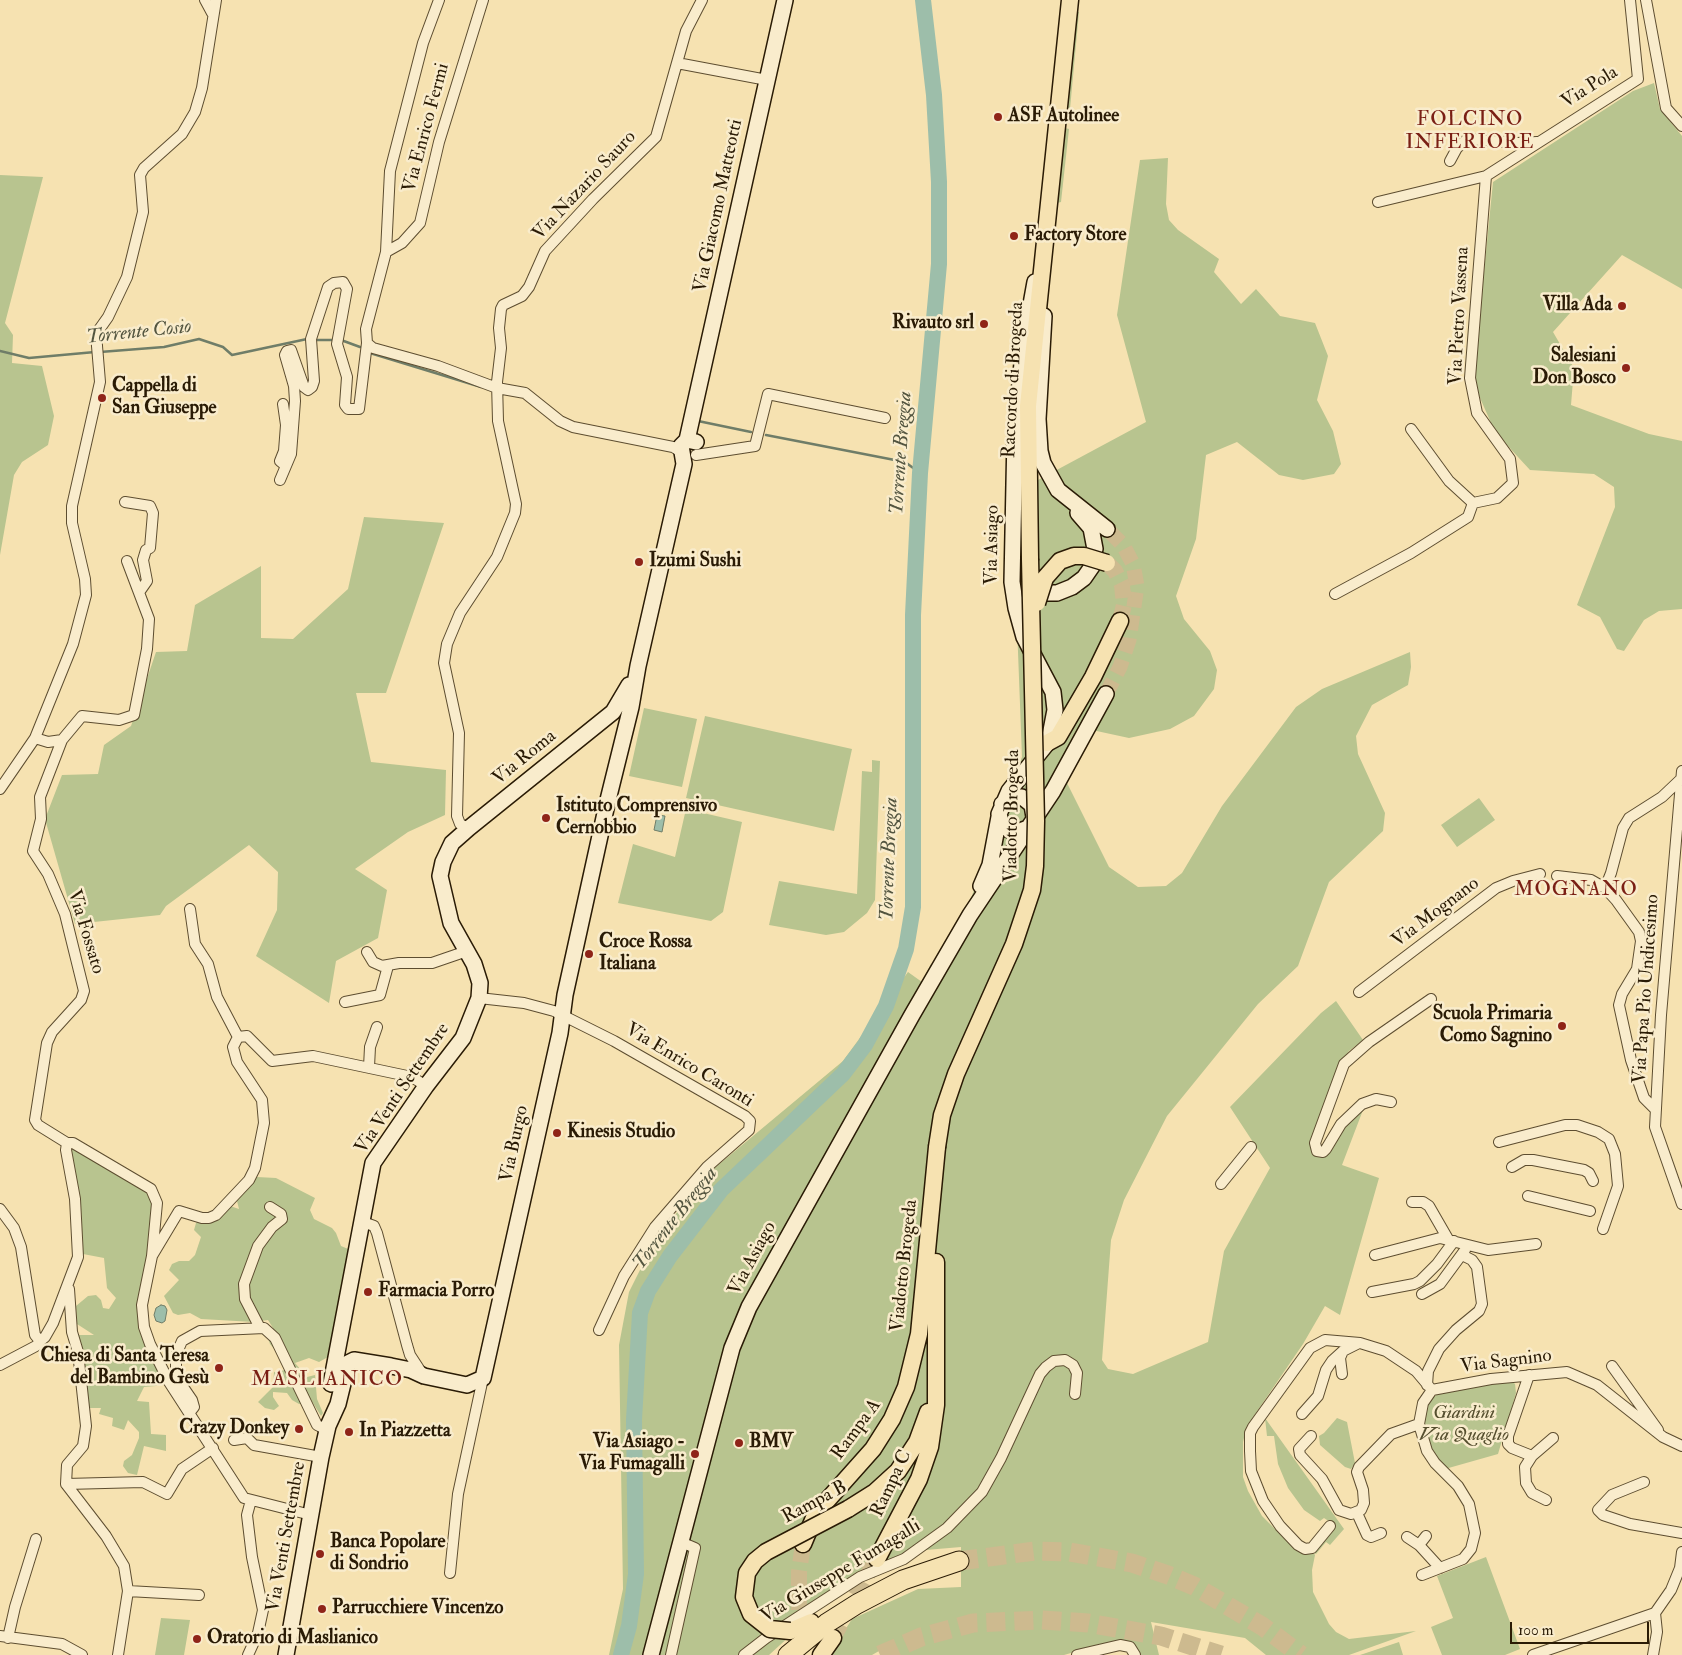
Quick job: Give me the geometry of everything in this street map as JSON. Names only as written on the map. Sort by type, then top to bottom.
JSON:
[{"type":"highway","points":[[811,1622],[839,1606],[958,1560]]},
{"type":"highway","points":[[788,1655],[841,1613],[903,1580]]},
{"type":"main road","name":"Via Asiago","points":[[1042,264],[1070,0]]},
{"type":"main road","name":"Raccordo di Brogeda","points":[[1030,559],[1028,406],[1042,264]]},
{"type":"main road","points":[[1032,622],[1041,586],[1054,566],[1065,559],[1079,556],[1092,557],[1100,564]]},
{"type":"main road","name":"Viadotto Brogeda","points":[[906,1387],[920,1328],[936,1147],[942,1115],[956,1074],[1014,944],[1032,890],[1035,866],[1036,821],[1030,559]]},
{"type":"main road","points":[[1047,743],[1058,737],[1093,677],[1120,620]]},
{"type":"main road","name":"Viadotto Brogeda","points":[[935,1362],[936,1147]]},
{"type":"main road","name":"Rampa B","points":[[811,1622],[790,1631],[770,1629],[751,1614],[744,1597],[747,1573],[752,1564],[766,1552],[848,1509],[883,1486],[898,1471],[911,1453],[927,1416],[933,1389],[935,1362]]},
{"type":"main road","name":"Rampa C","points":[[876,1559],[916,1486],[927,1459],[934,1421],[935,1362]]},
{"type":"main road","name":"Rampa A","points":[[803,1544],[816,1512],[873,1449],[892,1419],[906,1387]]},
{"type":"main road","points":[[821,1655],[833,1638]]},
{"type":"street","points":[[205,0],[212,13]]},
{"type":"street","points":[[0,788],[35,738],[73,644],[86,594],[85,579],[72,523],[72,506],[100,382],[96,334],[108,317],[127,277],[143,212],[140,175],[144,168],[182,134],[195,112],[202,88],[212,13],[216,0]]},
{"type":"street","points":[[280,480],[284,466],[291,454],[295,401],[294,386],[285,355],[287,351],[291,350],[304,388],[308,390],[312,387],[312,334],[328,287],[334,283],[343,282],[347,289],[337,340],[347,378],[345,405],[348,409],[359,409],[366,329],[386,252],[390,171],[423,43],[439,0]]},
{"type":"street","name":"Via Enrico Fermi","points":[[386,252],[402,243],[420,223],[439,142],[483,0]]},
{"type":"street","name":"Via Nazario Sauro","points":[[497,388],[501,309],[503,305],[522,296],[529,287],[545,251],[593,199],[656,137],[686,31],[702,0]]},
{"type":"street","name":"Via Giacomo Matteotti","points":[[692,422],[785,0]]},
{"type":"street","name":"Via Pola","points":[[1378,202],[1486,176],[1638,79],[1630,0]]},
{"type":"street","points":[[1646,0],[1666,108],[1682,126]]},
{"type":"street","points":[[677,63],[766,80]]},
{"type":"street","points":[[1450,161],[1457,148],[1467,139],[1518,143],[1538,142]]},
{"type":"street","name":"Via Pietro Vassena","points":[[1474,503],[1497,498],[1513,483],[1510,459],[1477,413],[1470,378],[1486,176]]},
{"type":"street","name":"Via Asiago","points":[[1042,264],[1046,287],[1039,438],[1043,463],[1058,490],[1107,529]]},
{"type":"street","name":"Via Asiago","points":[[970,915],[990,865],[1001,811],[1009,791],[1047,743],[1053,724],[1053,692],[1024,637],[1013,596],[1015,435],[1033,287],[1042,264]]},
{"type":"street","points":[[366,344],[373,348],[438,366],[497,388],[528,395],[560,420],[573,427],[667,446],[676,441],[688,451],[755,446],[768,394],[885,418]]},
{"type":"street","points":[[469,828],[460,824],[458,816],[459,733],[444,662],[446,644],[460,613],[497,557],[516,504],[499,433],[497,388]]},
{"type":"street","points":[[283,404],[286,425],[284,451],[280,461],[284,466]]},
{"type":"street","name":"Via Roma","points":[[452,843],[535,776],[624,710],[638,666],[688,451],[692,422]]},
{"type":"street","points":[[1335,594],[1411,553],[1468,517],[1474,503],[1449,481],[1411,429]]},
{"type":"street","points":[[1058,490],[1090,528],[1095,549]]},
{"type":"street","points":[[125,502],[150,506],[153,513],[150,548],[146,550],[143,560],[147,581],[140,591]]},
{"type":"street","points":[[1013,555],[1018,573]]},
{"type":"street","points":[[35,738],[48,742],[62,740],[82,716],[119,720],[134,715],[148,640],[149,619],[140,591],[137,588],[127,561]]},
{"type":"street","points":[[1047,594],[1066,590],[1079,582],[1100,564]]},
{"type":"street","name":"Via Asiago","points":[[651,1655],[732,1348],[746,1315],[912,1015],[970,915],[1053,791],[1106,694]]},
{"type":"street","name":"Via Burgo","points":[[450,1573],[457,1498],[563,1016],[565,995],[624,710]]},
{"type":"street","name":"Via Fossato","points":[[62,740],[40,797],[41,819],[33,851],[48,874],[65,914],[84,991],[81,1000],[52,1032],[47,1043],[35,1120],[38,1126],[67,1143]]},
{"type":"street","points":[[1605,888],[1612,873],[1623,828],[1630,818],[1662,797],[1681,776]]},
{"type":"street","name":"Via Papa Pio Undicesimo","points":[[1681,776],[1661,1015],[1656,1110],[1658,1140],[1682,1204]]},
{"type":"street","points":[[1012,797],[1022,797],[1032,806],[1031,823],[1018,832],[1009,830],[1003,826],[1001,811],[1012,797]]},
{"type":"street","name":"Via Venti Settembre","points":[[328,1428],[326,1419],[329,1400],[374,1162],[426,1086],[463,1038],[479,998],[480,983],[467,951],[451,923],[440,876],[443,862],[452,843]]},
{"type":"street","name":"Via Mognano","points":[[1358,992],[1496,888],[1512,881],[1540,874]]},
{"type":"street","points":[[1557,876],[1591,880],[1605,888],[1616,900],[1638,932],[1641,940],[1637,969],[1622,994],[1619,1004],[1631,1060],[1644,1098],[1656,1110]]},
{"type":"street","points":[[190,909],[195,944],[208,964],[217,997],[238,1037]]},
{"type":"street","points":[[366,952],[373,962],[382,966],[388,966],[400,962],[432,963],[467,951]]},
{"type":"street","points":[[345,1002],[380,995],[388,966]]},
{"type":"street","name":"Via Enrico Caronti","points":[[479,998],[524,1003],[554,1011],[614,1041],[745,1116],[750,1121],[748,1130],[707,1167],[655,1227],[624,1276],[599,1330]]},
{"type":"street","points":[[1391,1102],[1376,1099],[1362,1104],[1341,1124],[1326,1149],[1323,1152],[1317,1151],[1315,1143],[1344,1064],[1369,1042],[1431,999]]},
{"type":"street","points":[[369,1067],[370,1048],[377,1027]]},
{"type":"street","points":[[238,1037],[247,1036],[272,1060],[313,1056],[412,1078],[426,1086]]},
{"type":"street","points":[[152,1256],[179,1211],[202,1218],[216,1215],[249,1180],[255,1168],[264,1123],[262,1100],[237,1062],[233,1047],[238,1037]]},
{"type":"street","points":[[1500,1142],[1565,1125],[1577,1125],[1598,1132],[1610,1140],[1615,1154],[1618,1186],[1603,1230]]},
{"type":"street","points":[[0,1365],[36,1346],[44,1338],[53,1323],[69,1285],[78,1256],[74,1199],[66,1150],[67,1143],[73,1143],[147,1186],[153,1192],[157,1203],[152,1256],[142,1305],[144,1327],[150,1344],[169,1382],[244,1498],[311,1515]]},
{"type":"street","points":[[1221,1184],[1251,1147]]},
{"type":"street","points":[[1512,1167],[1524,1160],[1533,1160],[1584,1170],[1589,1173],[1593,1181]]},
{"type":"street","points":[[1528,1196],[1590,1211]]},
{"type":"street","points":[[1412,1202],[1423,1202],[1429,1206],[1451,1240]]},
{"type":"street","points":[[260,1328],[245,1299],[244,1284],[258,1246],[272,1226],[282,1219],[281,1214],[270,1207]]},
{"type":"street","points":[[0,1209],[14,1228],[21,1247],[35,1338],[40,1341]]},
{"type":"street","points":[[363,1222],[374,1226],[377,1233],[410,1355],[424,1376]]},
{"type":"street","points":[[1375,1256],[1426,1240],[1451,1240],[1488,1250],[1536,1244]]},
{"type":"street","points":[[1372,1292],[1414,1284],[1420,1281],[1437,1264],[1451,1240]]},
{"type":"street","points":[[1422,1294],[1440,1284],[1462,1255],[1467,1245]]},
{"type":"street","points":[[1422,1575],[1463,1559],[1469,1553],[1474,1540],[1475,1526],[1469,1504],[1463,1493],[1427,1451],[1419,1424],[1423,1403],[1429,1387],[1428,1371],[1439,1349],[1456,1330],[1478,1311],[1482,1304],[1477,1267],[1472,1260],[1462,1255]]},
{"type":"street","points":[[69,1285],[72,1332],[78,1352],[86,1426],[83,1446],[68,1465],[66,1484],[106,1536],[124,1566],[128,1591],[118,1655]]},
{"type":"street","points":[[190,1412],[194,1407],[192,1400],[176,1370],[176,1355],[182,1341],[200,1331],[260,1328],[267,1330],[275,1338],[317,1426],[328,1428]]},
{"type":"street","points":[[1330,1526],[1308,1549],[1298,1545],[1280,1526],[1269,1512],[1255,1485],[1251,1471],[1250,1433],[1315,1344],[1330,1339],[1379,1348],[1416,1371],[1429,1387]]},
{"type":"street","points":[[1302,1414],[1318,1396],[1326,1370],[1343,1350],[1360,1343]]},
{"type":"street","points":[[1342,1374],[1340,1358],[1343,1350]]},
{"type":"street","points":[[338,1355],[354,1360],[410,1370],[424,1376],[467,1385],[484,1378]]},
{"type":"street","name":"Via Venti Settembre","points":[[286,1655],[321,1457],[328,1428],[338,1404],[345,1371],[348,1364],[354,1360]]},
{"type":"street","name":"Via Giuseppe Fumagalli","points":[[744,1655],[766,1638],[860,1577],[904,1559],[947,1528],[982,1492],[1046,1367],[1054,1361],[1065,1360],[1073,1365],[1077,1373],[1076,1394]]},
{"type":"street","points":[[1612,1366],[1663,1437]]},
{"type":"street","name":"Via Sagnino","points":[[1429,1387],[1567,1372],[1583,1378],[1607,1392],[1663,1437],[1682,1446]]},
{"type":"street","points":[[1529,1375],[1508,1440],[1512,1448],[1532,1456]]},
{"type":"street","points":[[1311,1436],[1299,1449],[1300,1455],[1322,1479],[1339,1510],[1346,1513],[1357,1513],[1361,1510],[1364,1496],[1358,1469],[1391,1434],[1419,1424]]},
{"type":"street","points":[[234,1440],[247,1438],[254,1445],[321,1457]]},
{"type":"street","points":[[1546,1500],[1532,1493],[1526,1483],[1525,1467],[1532,1456],[1553,1438]]},
{"type":"street","points":[[66,1484],[143,1482],[167,1494],[182,1469],[213,1448]]},
{"type":"street","points":[[1644,1482],[1612,1495],[1598,1510],[1602,1515],[1630,1524],[1682,1533]]},
{"type":"street","points":[[248,1655],[258,1633],[263,1610],[252,1557],[247,1515],[251,1500]]},
{"type":"street","points":[[1357,1513],[1367,1535],[1371,1537],[1382,1533]]},
{"type":"street","points":[[1419,1545],[1426,1536]]},
{"type":"street","points":[[1407,1537],[1419,1545],[1440,1568]]},
{"type":"street","points":[[36,1539],[4,1637],[62,1644],[82,1655]]},
{"type":"street","points":[[672,1655],[695,1548],[681,1542]]},
{"type":"street","points":[[1533,1655],[1655,1613],[1666,1599],[1681,1568],[1682,1552]]},
{"type":"street","points":[[1674,1583],[1682,1592]]},
{"type":"street","points":[[128,1591],[199,1595]]},
{"type":"street","points":[[1654,1655],[1657,1632],[1655,1613]]},
{"type":"street","points":[[1077,1655],[1120,1645],[1130,1647],[1135,1655]]},
{"type":"green space","points":[[1076,11],[1079,12],[1070,109],[1067,108]]},
{"type":"green space","points":[[1654,83],[1660,109],[1682,136],[1682,289],[1622,255],[1553,332],[1574,368],[1571,405],[1649,434],[1682,441],[1682,609],[1659,611],[1644,620],[1624,651],[1617,649],[1600,617],[1577,605],[1615,507],[1614,487],[1594,474],[1530,470],[1495,432],[1473,382],[1493,182],[1633,91]]},
{"type":"green space","points":[[1065,128],[1069,129],[1061,202],[1057,203]]},
{"type":"green space","points":[[1168,158],[1166,204],[1169,220],[1178,230],[1219,259],[1214,272],[1241,304],[1256,289],[1280,316],[1315,323],[1328,356],[1317,400],[1333,431],[1341,464],[1334,474],[1303,480],[1279,475],[1237,442],[1206,455],[1196,539],[1176,596],[1184,619],[1210,651],[1217,670],[1214,689],[1194,716],[1170,729],[1129,738],[1092,730],[1066,781],[1109,867],[1138,887],[1166,886],[1182,873],[1222,806],[1296,707],[1322,689],[1410,652],[1411,667],[1408,685],[1372,705],[1356,736],[1358,754],[1385,813],[1383,831],[1329,882],[1298,966],[1258,1004],[1167,1116],[1124,1200],[1111,1240],[1102,1360],[1108,1369],[1133,1374],[1208,1342],[1224,1251],[1270,1168],[1230,1107],[1321,1013],[1336,1001],[1363,1040],[1349,1051],[1339,1065],[1314,1153],[1363,1110],[1342,1165],[1379,1178],[1340,1315],[1325,1306],[1303,1344],[1247,1426],[1243,1442],[1243,1477],[1248,1491],[1262,1516],[1297,1551],[1305,1552],[1330,1522],[1324,1518],[1320,1521],[1304,1510],[1288,1488],[1278,1464],[1274,1436],[1267,1436],[1265,1418],[1344,1529],[1330,1545],[1326,1542],[1316,1554],[1313,1552],[1315,1555],[1312,1570],[1313,1592],[1329,1624],[1336,1632],[1349,1639],[1416,1631],[1349,1655],[1266,1655],[1245,1638],[1151,1622],[1159,1655],[1141,1655],[1130,1642],[1123,1640],[1105,1643],[1064,1655],[882,1655],[879,1651],[872,1655],[829,1655],[852,1619],[918,1589],[961,1587],[961,1547],[914,1551],[857,1575],[769,1655],[609,1655],[623,1589],[619,1345],[629,1292],[656,1238],[711,1171],[843,1061],[908,972],[922,982],[931,964],[934,968],[964,917],[980,874],[995,803],[1018,767],[1022,757],[1012,494],[1146,422],[1117,315],[1140,160]]},
{"type":"green space","points":[[0,175],[43,177],[5,323],[13,335],[12,363],[42,366],[54,416],[48,445],[22,462],[14,475],[0,555]]},
{"type":"green space","points":[[364,517],[444,523],[386,693],[356,693],[371,762],[446,770],[445,815],[408,832],[355,869],[387,890],[378,938],[336,961],[329,1003],[256,956],[277,910],[278,872],[249,845],[166,906],[160,915],[75,924],[45,819],[62,775],[98,774],[104,745],[131,726],[156,652],[187,651],[195,605],[261,566],[261,638],[293,639],[348,589]]},
{"type":"green space","points":[[644,708],[697,719],[682,787],[629,776]]},
{"type":"green space","points":[[705,716],[852,749],[834,831],[686,798]]},
{"type":"green space","points":[[872,760],[880,761],[875,900],[867,913],[844,932],[826,935],[769,925],[779,881],[857,894],[862,771],[872,772]]},
{"type":"green space","points":[[1479,798],[1495,820],[1457,847],[1441,825]]},
{"type":"green space","points":[[686,809],[742,822],[723,912],[711,921],[618,903],[633,844],[675,857]]},
{"type":"green space","points":[[73,1147],[150,1194],[153,1204],[148,1259],[139,1300],[162,1377],[156,1386],[144,1387],[137,1401],[149,1402],[151,1434],[166,1435],[166,1451],[144,1446],[137,1475],[128,1473],[123,1466],[124,1461],[132,1455],[139,1438],[139,1432],[128,1420],[124,1430],[112,1426],[113,1418],[99,1414],[101,1408],[89,1408],[84,1354],[78,1335],[94,1335],[77,1324],[76,1306],[88,1296],[96,1295],[101,1300],[103,1308],[109,1309],[116,1298],[107,1288],[104,1258],[83,1254],[81,1209],[70,1153]]},
{"type":"green space","points":[[257,1177],[276,1178],[315,1198],[310,1210],[314,1219],[332,1228],[341,1246],[353,1251],[339,1335],[328,1357],[319,1362],[309,1358],[295,1363],[307,1377],[315,1375],[317,1399],[323,1413],[321,1416],[310,1398],[304,1404],[299,1404],[292,1400],[287,1393],[273,1392],[273,1397],[279,1406],[274,1410],[265,1408],[258,1402],[273,1387],[274,1372],[285,1370],[292,1360],[285,1350],[275,1350],[270,1344],[268,1338],[273,1328],[268,1320],[254,1322],[201,1319],[190,1313],[178,1315],[173,1313],[164,1296],[179,1280],[169,1270],[172,1264],[179,1261],[189,1261],[195,1255],[201,1237],[194,1230],[196,1223],[230,1206],[239,1209],[237,1201]]},
{"type":"green space","name":"Giardini Via Quaglio","points":[[1512,1381],[1515,1384],[1516,1393],[1498,1454],[1445,1469],[1431,1447],[1424,1425],[1424,1416],[1429,1400],[1441,1392]]},
{"type":"green space","points":[[1337,1418],[1347,1422],[1355,1463],[1351,1469],[1345,1467],[1320,1445],[1319,1436]]},
{"type":"green space","points":[[1486,1557],[1520,1649],[1505,1655],[1442,1655],[1431,1627],[1453,1618],[1437,1576]]},
{"type":"green space","points":[[161,1618],[190,1620],[184,1655],[155,1655]]},
{"type":"green space","points":[[1399,1642],[1403,1655],[1360,1655]]},
{"type":"shaded area","points":[[657,815],[665,816],[662,832],[654,830]]},
{"type":"shaded area","points":[[161,1305],[165,1306],[167,1310],[165,1321],[162,1323],[156,1321],[154,1315],[156,1308]]},
{"type":"waterway","name":"Torrente Breggia","points":[[621,1655],[629,1626],[636,1574],[634,1420],[640,1313],[648,1291],[670,1256],[721,1190],[843,1074],[865,1045],[886,1006],[906,949],[913,907],[913,615],[920,473],[939,264],[939,182],[934,95],[923,0]]},
{"type":"waterway","name":"Torrente Cosio","points":[[100,352],[164,347],[199,339],[223,347],[232,355],[307,339]]},
{"type":"waterway","name":"Torrente Cosio","points":[[314,340],[335,340]]},
{"type":"waterway","name":"Torrente Cosio","points":[[341,340],[360,347]]},
{"type":"waterway","name":"Torrente Cosio","points":[[0,351],[29,358],[95,352]]},
{"type":"waterway","name":"Torrente Cosio","points":[[370,353],[481,387]]},
{"type":"waterway","name":"Torrente Cosio","points":[[698,421],[751,432]]},
{"type":"waterway","name":"Torrente Cosio","points":[[766,435],[905,462],[920,473]]},
{"type":"tunnel","points":[[1106,694],[1120,667],[1129,640],[1137,586],[1133,564],[1123,545],[1107,529]]},
{"type":"tunnel","points":[[1107,563],[1115,571],[1122,585],[1124,605],[1120,621]]},
{"type":"tunnel","points":[[799,1634],[799,1572],[803,1544]]},
{"type":"tunnel","points":[[959,1561],[1035,1551],[1070,1552],[1132,1563],[1194,1586],[1262,1626],[1301,1655]]},
{"type":"tunnel","points":[[833,1638],[875,1561]]},
{"type":"tunnel","points":[[880,1655],[921,1637],[973,1623],[1042,1620],[1088,1623],[1161,1636],[1221,1655]]},
{"type":"place","name":"ASF Autolinee","points":[[998,117]]},
{"type":"place","name":"Factory Store","points":[[1014,236]]},
{"type":"place","name":"Villa Ada","points":[[1622,306]]},
{"type":"place","name":"Rivauto srl","points":[[984,324]]},
{"type":"place","name":"Salesiani Don Bosco","points":[[1626,368]]},
{"type":"place","name":"Cappella di San Giuseppe","points":[[102,398]]},
{"type":"place","name":"Izumi Sushi","points":[[639,562]]},
{"type":"place","name":"Istituto Comprensivo Cernobbio","points":[[546,818]]},
{"type":"place","name":"Croce Rossa Italiana","points":[[589,954]]},
{"type":"place","name":"Scuola Primaria Como Sagnino","points":[[1562,1026]]},
{"type":"place","name":"Kinesis Studio","points":[[557,1133]]},
{"type":"place","name":"Farmacia Porro","points":[[368,1292]]},
{"type":"place","name":"Chiesa di Santa Teresa del Bambino Gesù","points":[[219,1368]]},
{"type":"place","name":"Crazy Donkey","points":[[299,1429]]},
{"type":"place","name":"In Piazzetta","points":[[349,1432]]},
{"type":"place","name":"BMV","points":[[739,1443]]},
{"type":"place","name":"Via Asiago - Via Fumagalli","points":[[695,1454]]},
{"type":"place","name":"Banca Popolare di Sondrio","points":[[320,1554]]},
{"type":"place","name":"Parrucchiere Vincenzo","points":[[322,1609]]},
{"type":"place","name":"Oratorio di Maslianico","points":[[197,1639]]},
{"type":"district","name":"FOLCINO INFERIORE","points":[[1470,132]]},
{"type":"district","name":"MOGNANO","points":[[1576,891]]},
{"type":"district","name":"MASLIANICO","points":[[327,1380]]}]
